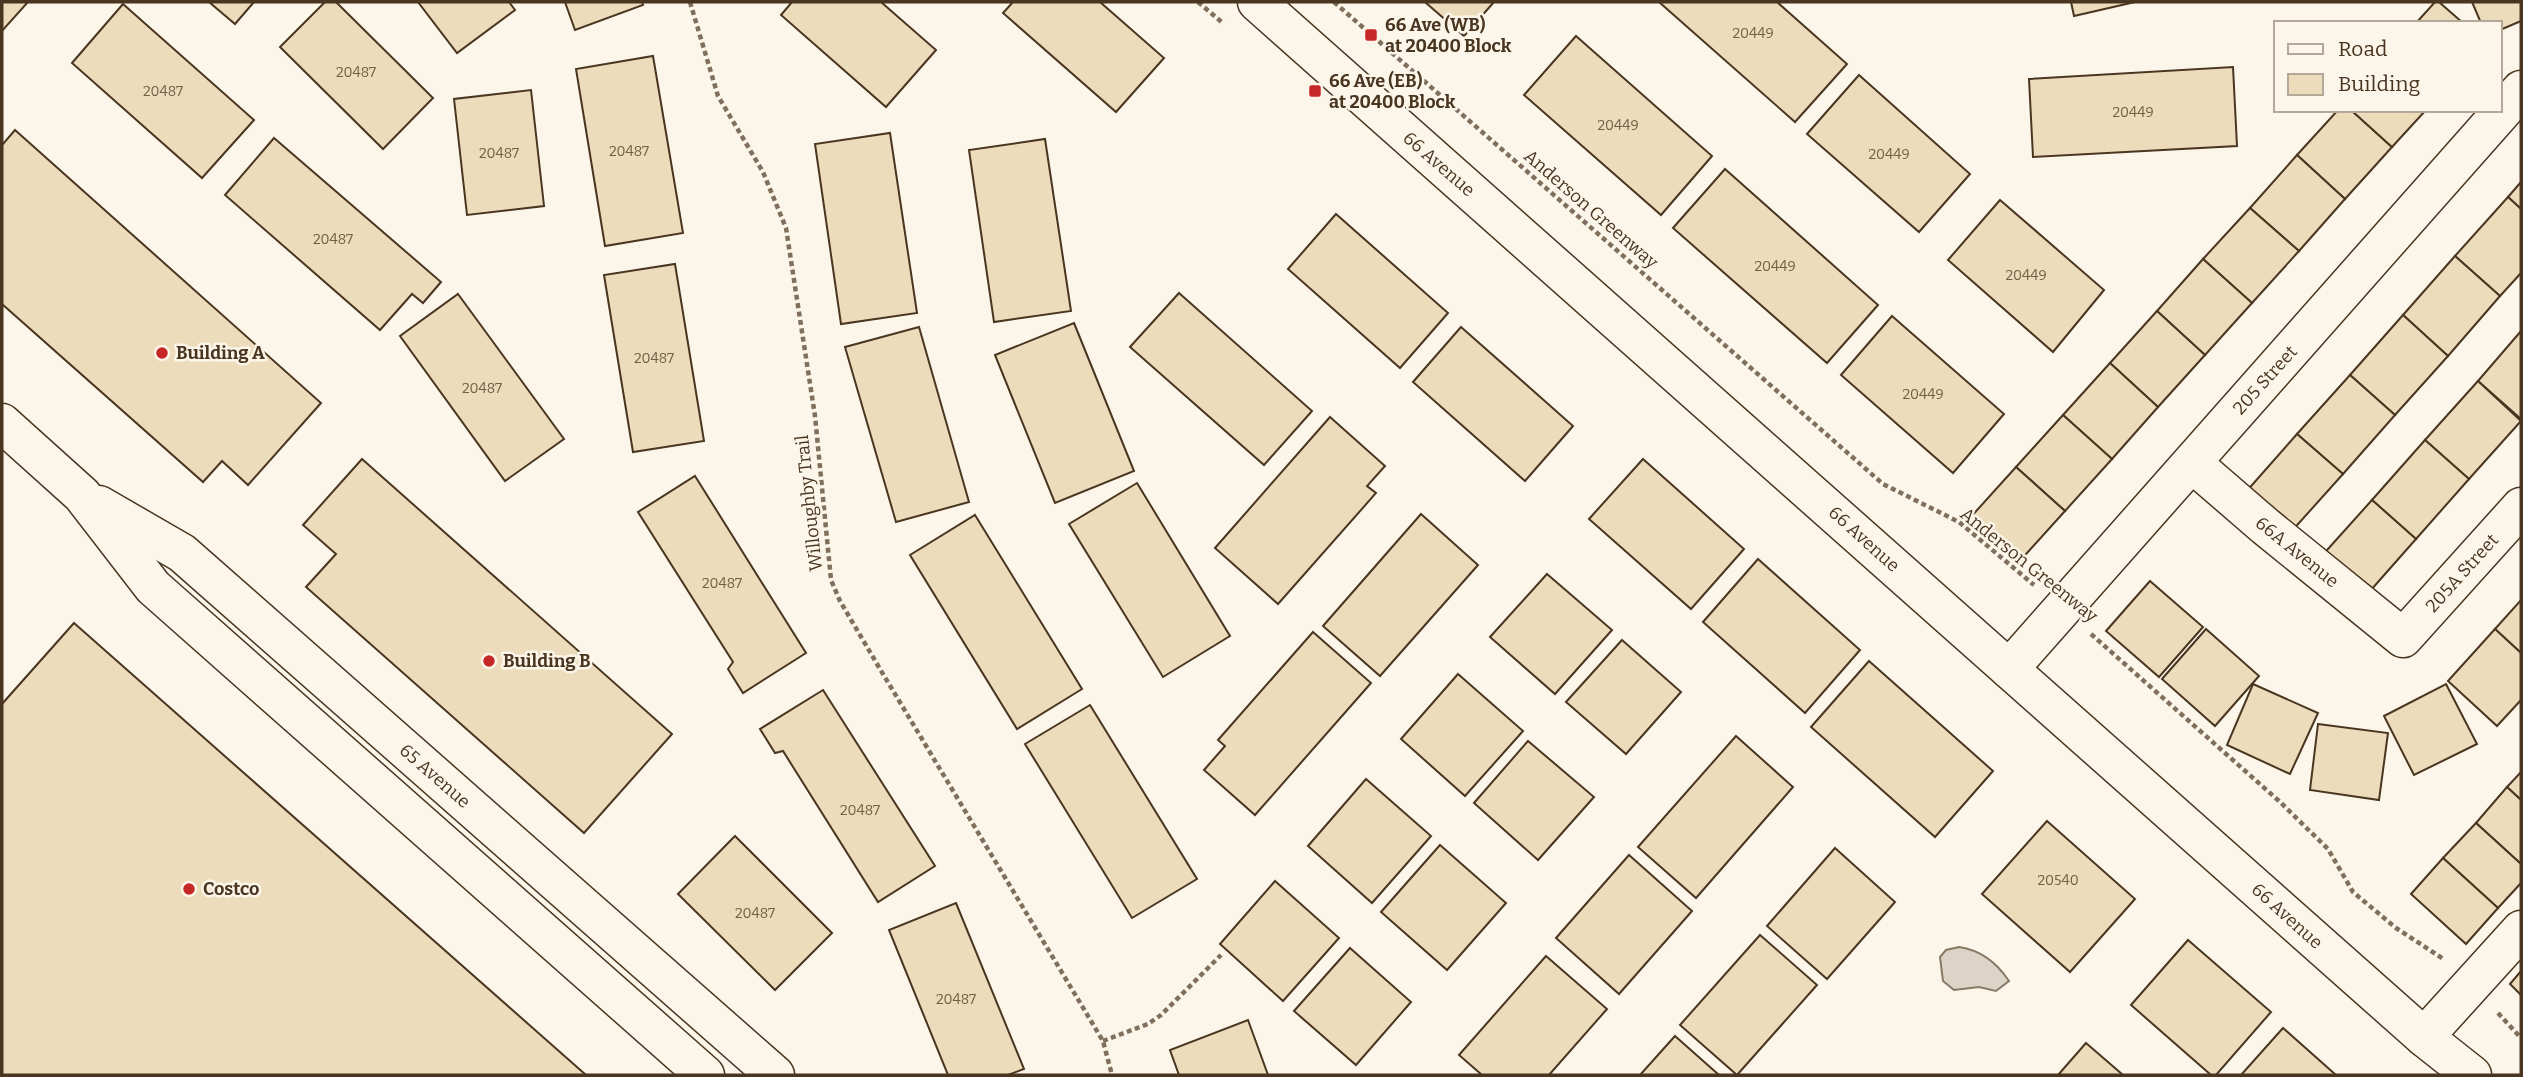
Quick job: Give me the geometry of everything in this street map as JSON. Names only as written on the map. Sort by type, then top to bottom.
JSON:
[{"type":"street","name":"66 Avenue","points":[[1257,2],[2424,1037],[2472,1075]]},
{"type":"street","name":"205 Street","points":[[2502,112],[2521,90]]},
{"type":"street","name":"205 Street","points":[[2009,669],[2502,112]]},
{"type":"street","name":"65 Avenue","points":[[2,423],[82,495],[153,587],[705,1075]]},
{"type":"street","name":"66A Avenue","points":[[2192,463],[2403,638]]},
{"type":"street","name":"65 Avenue","points":[[82,495],[182,553],[775,1075]]},
{"type":"street","name":"205A Street","points":[[2403,638],[2521,507]]},
{"type":"street","points":[[2424,1037],[2521,930]]},
{"type":"path","name":"Willoughby Trail","points":[[690,2],[718,96],[763,172],[786,228],[815,416],[831,580],[853,623],[1103,1041],[1112,1075]]},
{"type":"path","name":"Anderson Greenway","points":[[1334,2],[1883,484],[1959,522],[2063,608],[2279,801],[2328,849],[2353,892],[2396,928],[2448,962],[2473,983],[2521,1038]]},
{"type":"path","points":[[1103,1041],[1126,1034],[1154,1020],[1220,955]]},
{"type":"shaded area","points":[[1959,947],[1987,958],[2009,981],[1996,991],[1979,987],[1954,990],[1943,981],[1940,957],[1946,950]]},
{"type":"building","points":[[2,2],[28,2],[2,31]]},
{"type":"building","points":[[209,2],[254,2],[235,24]]},
{"type":"building","points":[[325,2],[336,2],[433,98],[383,149],[280,47]]},
{"type":"building","points":[[418,2],[509,2],[515,10],[457,53]]},
{"type":"building","points":[[565,2],[642,2],[643,5],[575,30]]},
{"type":"building","points":[[792,2],[881,2],[936,50],[886,107],[781,15]]},
{"type":"building","points":[[1013,2],[1100,2],[1164,58],[1116,112],[1003,13]]},
{"type":"building","points":[[1425,2],[1494,2],[1464,36]]},
{"type":"building","points":[[1659,2],[1777,2],[1847,64],[1795,122]]},
{"type":"building","points":[[2071,2],[2135,2],[2074,16]]},
{"type":"building","points":[[2435,2],[2439,2],[2461,21],[2418,21]]},
{"type":"building","points":[[2472,2],[2521,2],[2521,21],[2502,29],[2502,21],[2480,21]]},
{"type":"building","points":[[123,4],[254,120],[202,178],[72,63]]},
{"type":"building","points":[[1576,36],[1712,156],[1661,215],[1524,95]]},
{"type":"building","points":[[653,56],[683,233],[605,246],[576,69]]},
{"type":"building","points":[[2233,67],[2237,146],[2033,157],[2029,79]]},
{"type":"building","points":[[1859,75],[1970,174],[1919,232],[1807,134]]},
{"type":"building","points":[[531,90],[544,206],[467,215],[454,99]]},
{"type":"building","points":[[2336,112],[2353,112],[2392,147],[2345,199],[2297,155]]},
{"type":"building","points":[[2353,112],[2424,112],[2392,147]]},
{"type":"building","name":"Building A","points":[[15,130],[321,403],[248,485],[222,461],[203,482],[2,304],[2,145]]},
{"type":"building","points":[[890,133],[917,313],[841,324],[815,144]]},
{"type":"building","points":[[274,138],[441,282],[423,303],[412,294],[380,330],[225,195]]},
{"type":"building","points":[[1045,139],[1071,311],[994,322],[969,150]]},
{"type":"building","points":[[2297,155],[2345,199],[2299,251],[2250,208]]},
{"type":"building","points":[[1725,169],[1878,305],[1827,363],[1673,228]]},
{"type":"building","points":[[2521,182],[2521,209],[2508,197]]},
{"type":"building","points":[[2508,197],[2521,209],[2521,273],[2500,296],[2455,256]]},
{"type":"building","points":[[2000,200],[2104,290],[2053,352],[1948,260]]},
{"type":"building","points":[[2250,208],[2299,251],[2252,303],[2203,259]]},
{"type":"building","points":[[1336,214],[1448,313],[1400,368],[1288,269]]},
{"type":"building","points":[[2455,256],[2500,296],[2448,356],[2403,315]]},
{"type":"building","points":[[2203,259],[2252,303],[2205,355],[2157,311]]},
{"type":"building","points":[[675,264],[704,441],[633,452],[604,275]]},
{"type":"building","points":[[1179,293],[1312,411],[1264,465],[1130,347]]},
{"type":"building","points":[[458,294],[564,439],[505,481],[400,336]]},
{"type":"building","points":[[2157,311],[2205,355],[2158,407],[2110,363]]},
{"type":"building","points":[[2403,315],[2448,356],[2395,415],[2350,375]]},
{"type":"building","points":[[1892,316],[2004,414],[1953,473],[1841,375]]},
{"type":"building","points":[[1074,323],[1134,471],[1055,503],[995,355]]},
{"type":"building","points":[[919,327],[969,502],[896,522],[845,347]]},
{"type":"building","points":[[1461,327],[1573,426],[1525,481],[1413,382]]},
{"type":"building","points":[[2521,331],[2521,419],[2478,381]]},
{"type":"building","points":[[2110,363],[2158,407],[2112,459],[2063,415]]},
{"type":"building","points":[[2350,375],[2395,415],[2343,474],[2297,434]]},
{"type":"building","points":[[2478,381],[2521,421],[2469,479],[2425,440]]},
{"type":"building","points":[[2063,415],[2112,459],[2065,511],[2016,467]]},
{"type":"building","points":[[1330,417],[1385,466],[1367,486],[1376,493],[1278,604],[1215,548]]},
{"type":"building","points":[[2297,434],[2343,474],[2290,533],[2245,493]]},
{"type":"building","points":[[2425,440],[2469,479],[2416,539],[2372,500]]},
{"type":"building","name":"Building B","points":[[362,459],[672,734],[584,833],[306,587],[336,554],[303,525]]},
{"type":"building","points":[[1643,459],[1744,549],[1691,609],[1589,519]]},
{"type":"building","points":[[2016,467],[2065,511],[2018,563],[1969,519]]},
{"type":"building","points":[[695,476],[806,653],[743,693],[728,669],[733,662],[638,512]]},
{"type":"building","points":[[1137,483],[1230,636],[1163,677],[1069,524]]},
{"type":"building","points":[[2372,500],[2416,539],[2363,599],[2319,559]]},
{"type":"building","points":[[1421,514],[1478,565],[1380,676],[1323,626]]},
{"type":"building","points":[[975,515],[1082,689],[1017,729],[910,555]]},
{"type":"building","points":[[1758,559],[1860,650],[1805,713],[1703,622]]},
{"type":"building","points":[[1547,574],[1612,630],[1555,694],[1490,637]]},
{"type":"building","points":[[2150,581],[2203,627],[2159,677],[2106,631]]},
{"type":"building","points":[[2521,600],[2521,653],[2495,629]]},
{"type":"building","name":"Costco","points":[[74,623],[586,1075],[2,1075],[2,704]]},
{"type":"building","points":[[2206,629],[2259,676],[2215,726],[2162,679]]},
{"type":"building","points":[[2495,629],[2521,653],[2521,700],[2497,726],[2448,681]]},
{"type":"building","points":[[1313,632],[1371,683],[1255,815],[1204,770],[1225,746],[1218,740]]},
{"type":"building","points":[[1622,640],[1681,692],[1626,754],[1566,702]]},
{"type":"building","points":[[1869,661],[1993,771],[1935,837],[1811,727]]},
{"type":"building","points":[[1458,674],[1523,731],[1465,796],[1401,739]]},
{"type":"building","points":[[2253,684],[2318,713],[2290,774],[2227,745]]},
{"type":"building","points":[[2446,684],[2477,744],[2414,775],[2384,716]]},
{"type":"building","points":[[823,690],[935,866],[878,902],[783,751],[775,753],[760,729]]},
{"type":"building","points":[[1090,705],[1197,879],[1132,918],[1025,744]]},
{"type":"building","points":[[2318,724],[2388,733],[2379,800],[2310,790]]},
{"type":"building","points":[[1736,736],[1793,787],[1696,898],[1638,847]]},
{"type":"building","points":[[1528,741],[1594,797],[1538,860],[1474,803]]},
{"type":"building","points":[[2521,772],[2521,800],[2507,787]]},
{"type":"building","points":[[1366,779],[1431,836],[1372,903],[1308,846]]},
{"type":"building","points":[[2507,787],[2521,800],[2521,864],[2476,823]]},
{"type":"building","points":[[2047,821],[2135,899],[2070,972],[1982,894]]},
{"type":"building","points":[[2476,823],[2521,864],[2521,883],[2498,908],[2443,858]]},
{"type":"building","points":[[735,836],[832,933],[775,990],[678,894]]},
{"type":"building","points":[[1440,845],[1506,903],[1447,970],[1381,912]]},
{"type":"building","points":[[1835,848],[1895,902],[1827,979],[1767,926]]},
{"type":"building","points":[[1629,855],[1692,911],[1619,994],[1556,938]]},
{"type":"building","points":[[2443,858],[2498,908],[2466,944],[2411,894]]},
{"type":"building","points":[[1275,881],[1339,938],[1283,1001],[1220,944]]},
{"type":"building","points":[[956,903],[1024,1069],[1008,1075],[948,1075],[889,930]]},
{"type":"building","points":[[1760,935],[1817,985],[1737,1075],[1680,1025]]},
{"type":"building","points":[[2188,940],[2271,1012],[2216,1075],[2211,1075],[2131,1005]]},
{"type":"building","points":[[1350,948],[1411,1002],[1356,1065],[1294,1011]]},
{"type":"building","points":[[1546,956],[1607,1009],[1549,1075],[1482,1075],[1459,1055]]},
{"type":"building","points":[[2521,971],[2521,995],[2510,984]]},
{"type":"building","points":[[1248,1020],[1268,1075],[1179,1075],[1170,1050]]},
{"type":"building","points":[[2283,1028],[2336,1075],[2241,1075]]},
{"type":"building","points":[[1675,1036],[1719,1075],[1640,1075]]},
{"type":"building","points":[[2086,1043],[2123,1075],[2058,1075]]},
{"type":"place","name":"66 Ave (WB) at 20400 Block","points":[[1371,35]]},
{"type":"place","name":"66 Ave (EB) at 20400 Block","points":[[1315,91]]},
{"type":"place","name":"Building A","points":[[162,353]]},
{"type":"place","name":"Building B","points":[[489,661]]},
{"type":"place","name":"Costco","points":[[189,889]]}]
